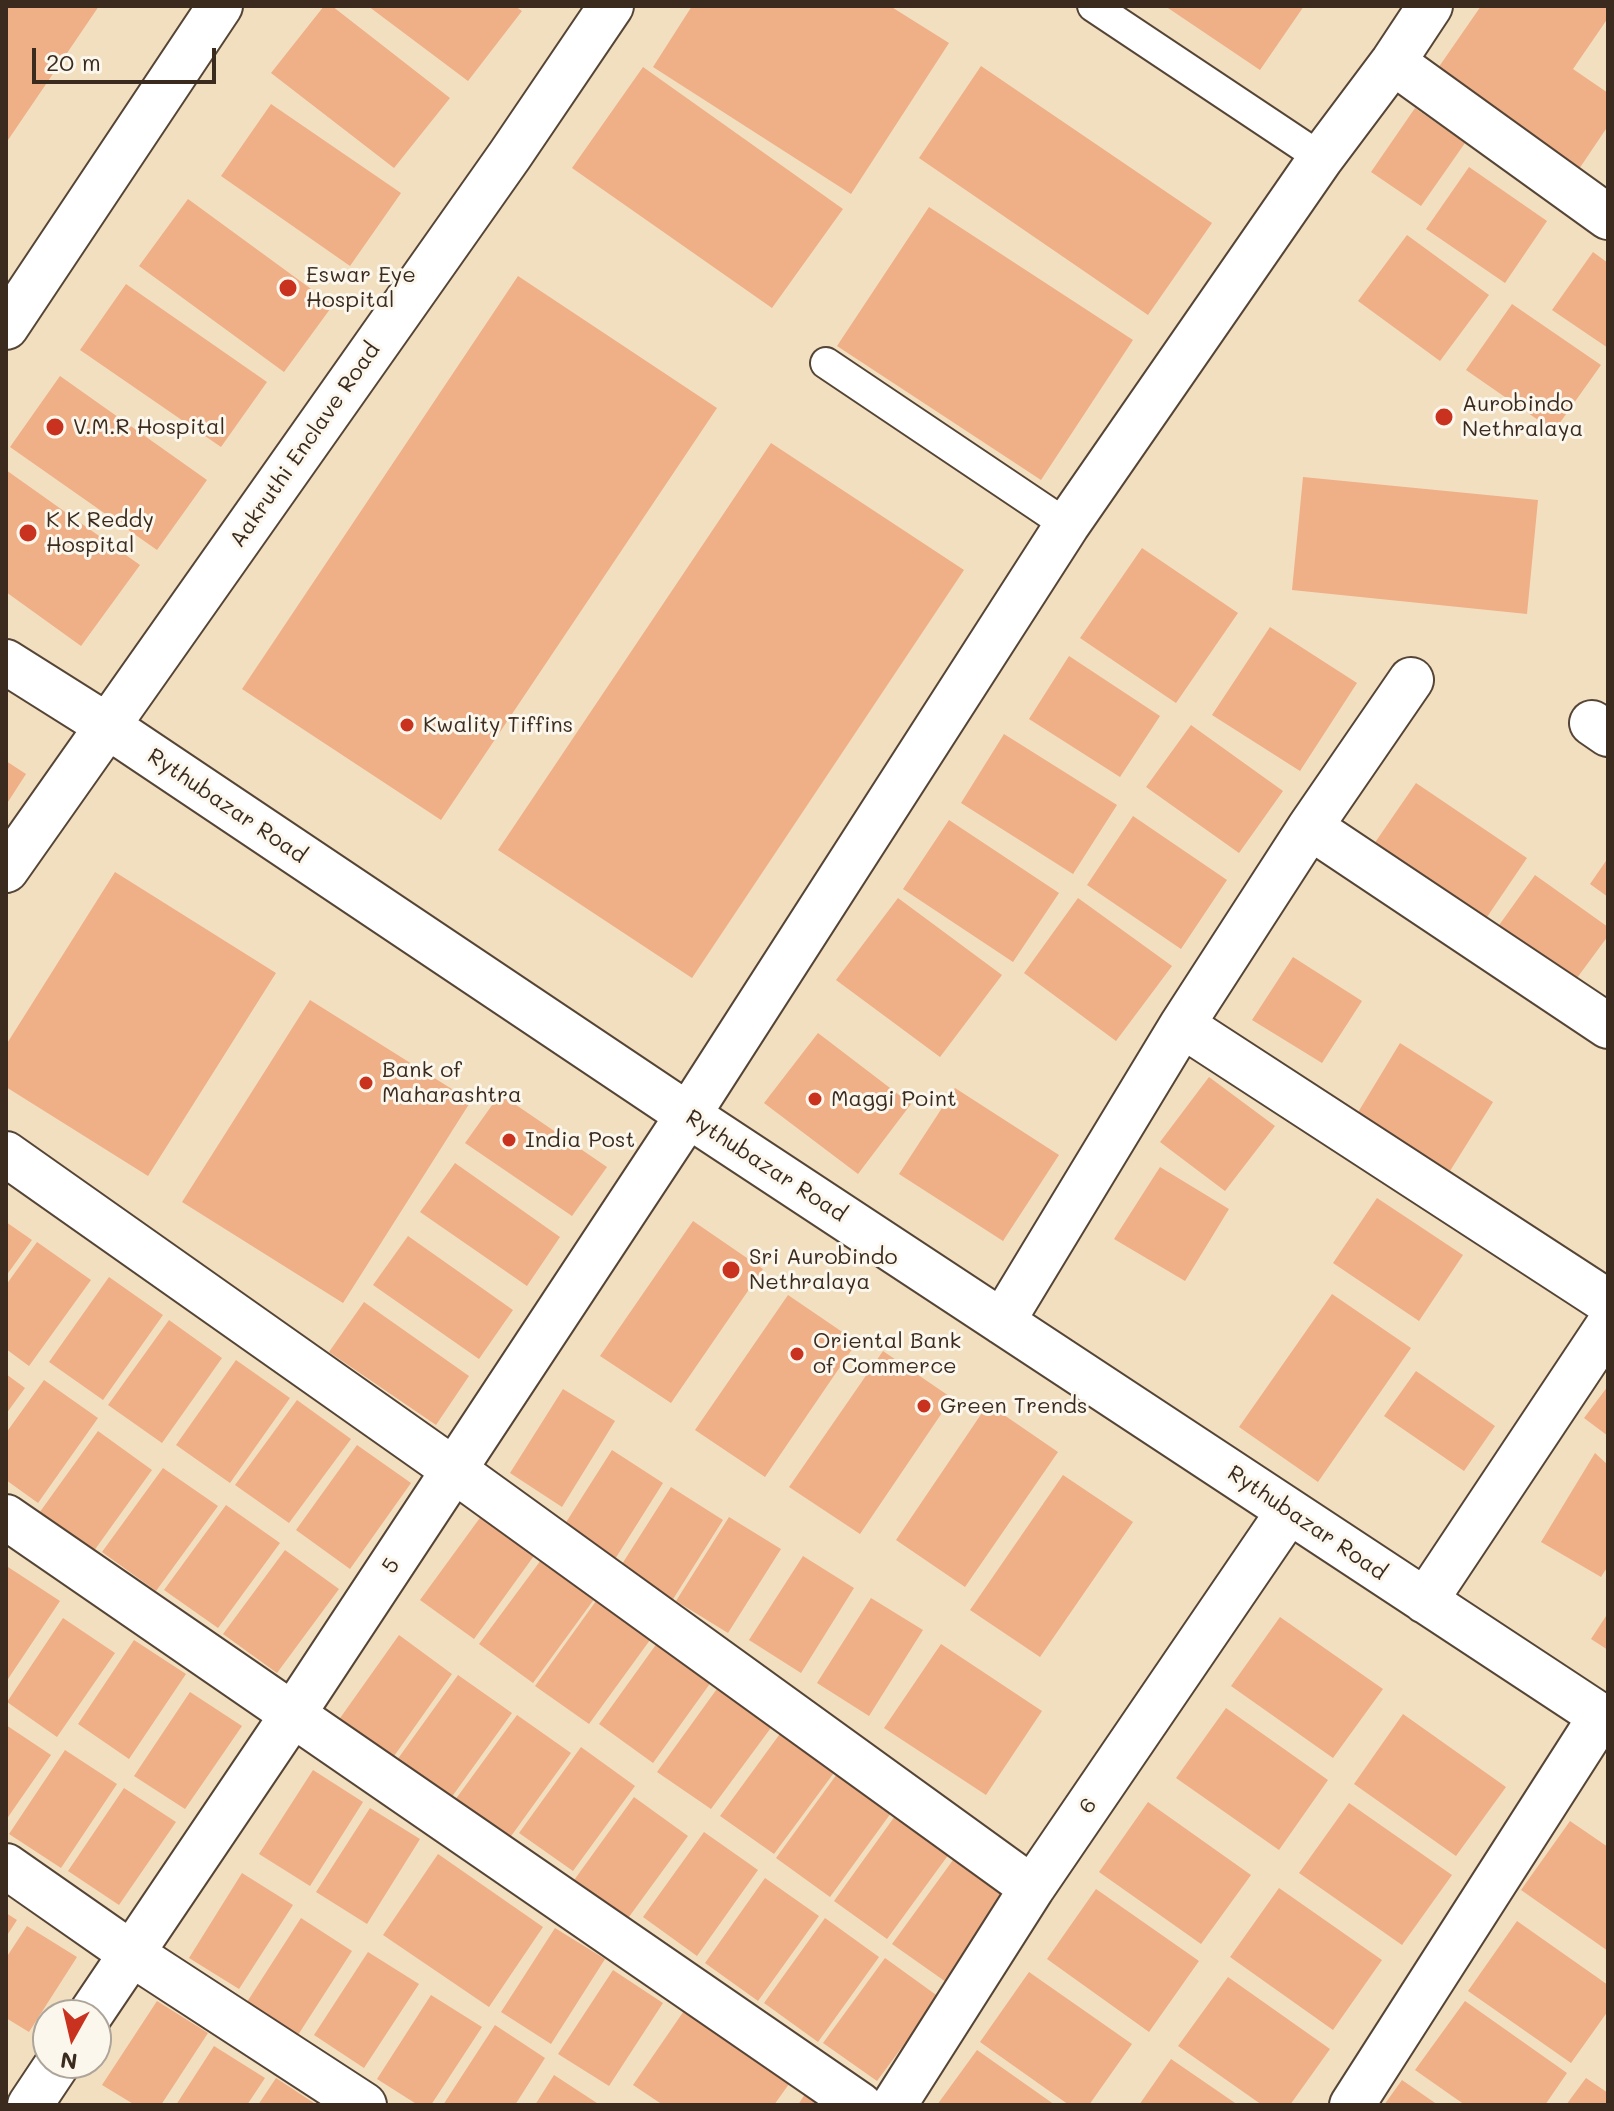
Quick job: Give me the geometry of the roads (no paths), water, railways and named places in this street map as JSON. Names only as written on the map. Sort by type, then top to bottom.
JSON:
[{"type":"street","points":[[6,327],[220,6]]},
{"type":"street","name":"Aakruthi Enclave Road","points":[[6,870],[510,155],[611,6]]},
{"type":"street","name":"5","points":[[101,1999],[688,1115],[1067,525],[1430,6]]},
{"type":"street","points":[[1393,62],[1608,217]]},
{"type":"street","name":"Rythubazar Road","points":[[6,662],[106,725],[688,1115],[1604,1719]]},
{"type":"street","points":[[1002,1322],[1182,1025],[1310,827],[1411,680]]},
{"type":"street","points":[[1310,827],[1608,1026]]},
{"type":"street","points":[[1182,1025],[1608,1302]]},
{"type":"street","points":[[6,1154],[454,1470],[1032,1888]]},
{"type":"street","points":[[1425,1601],[1608,1326]]},
{"type":"street","name":"6","points":[[894,2105],[1032,1888],[1289,1511]]},
{"type":"street","points":[[6,1517],[860,2105]]},
{"type":"street","points":[[1352,2105],[1604,1719]]},
{"type":"street","points":[[6,1866],[132,1954],[364,2105]]},
{"type":"street","points":[[30,2105],[47,2079]]},
{"type":"lane","points":[[1093,6],[1321,158]]},
{"type":"lane","points":[[826,363],[1067,525]]},
{"type":"place","name":"Eswar Eye Hospital","points":[[288,288]]},
{"type":"place","name":"Aurobindo Nethralaya","points":[[1444,417]]},
{"type":"place","name":"V.M.R Hospital","points":[[55,427]]},
{"type":"place","name":"K K Reddy Hospital","points":[[28,533]]},
{"type":"place","name":"Kwality Tiffins","points":[[407,725]]},
{"type":"place","name":"Bank of Maharashtra","points":[[366,1083]]},
{"type":"place","name":"Maggi Point","points":[[815,1099]]},
{"type":"place","name":"India Post","points":[[509,1140]]},
{"type":"place","name":"Sri Aurobindo Nethralaya","points":[[731,1270]]},
{"type":"place","name":"Oriental Bank of Commerce","points":[[797,1354]]},
{"type":"place","name":"Green Trends","points":[[924,1406]]}]
